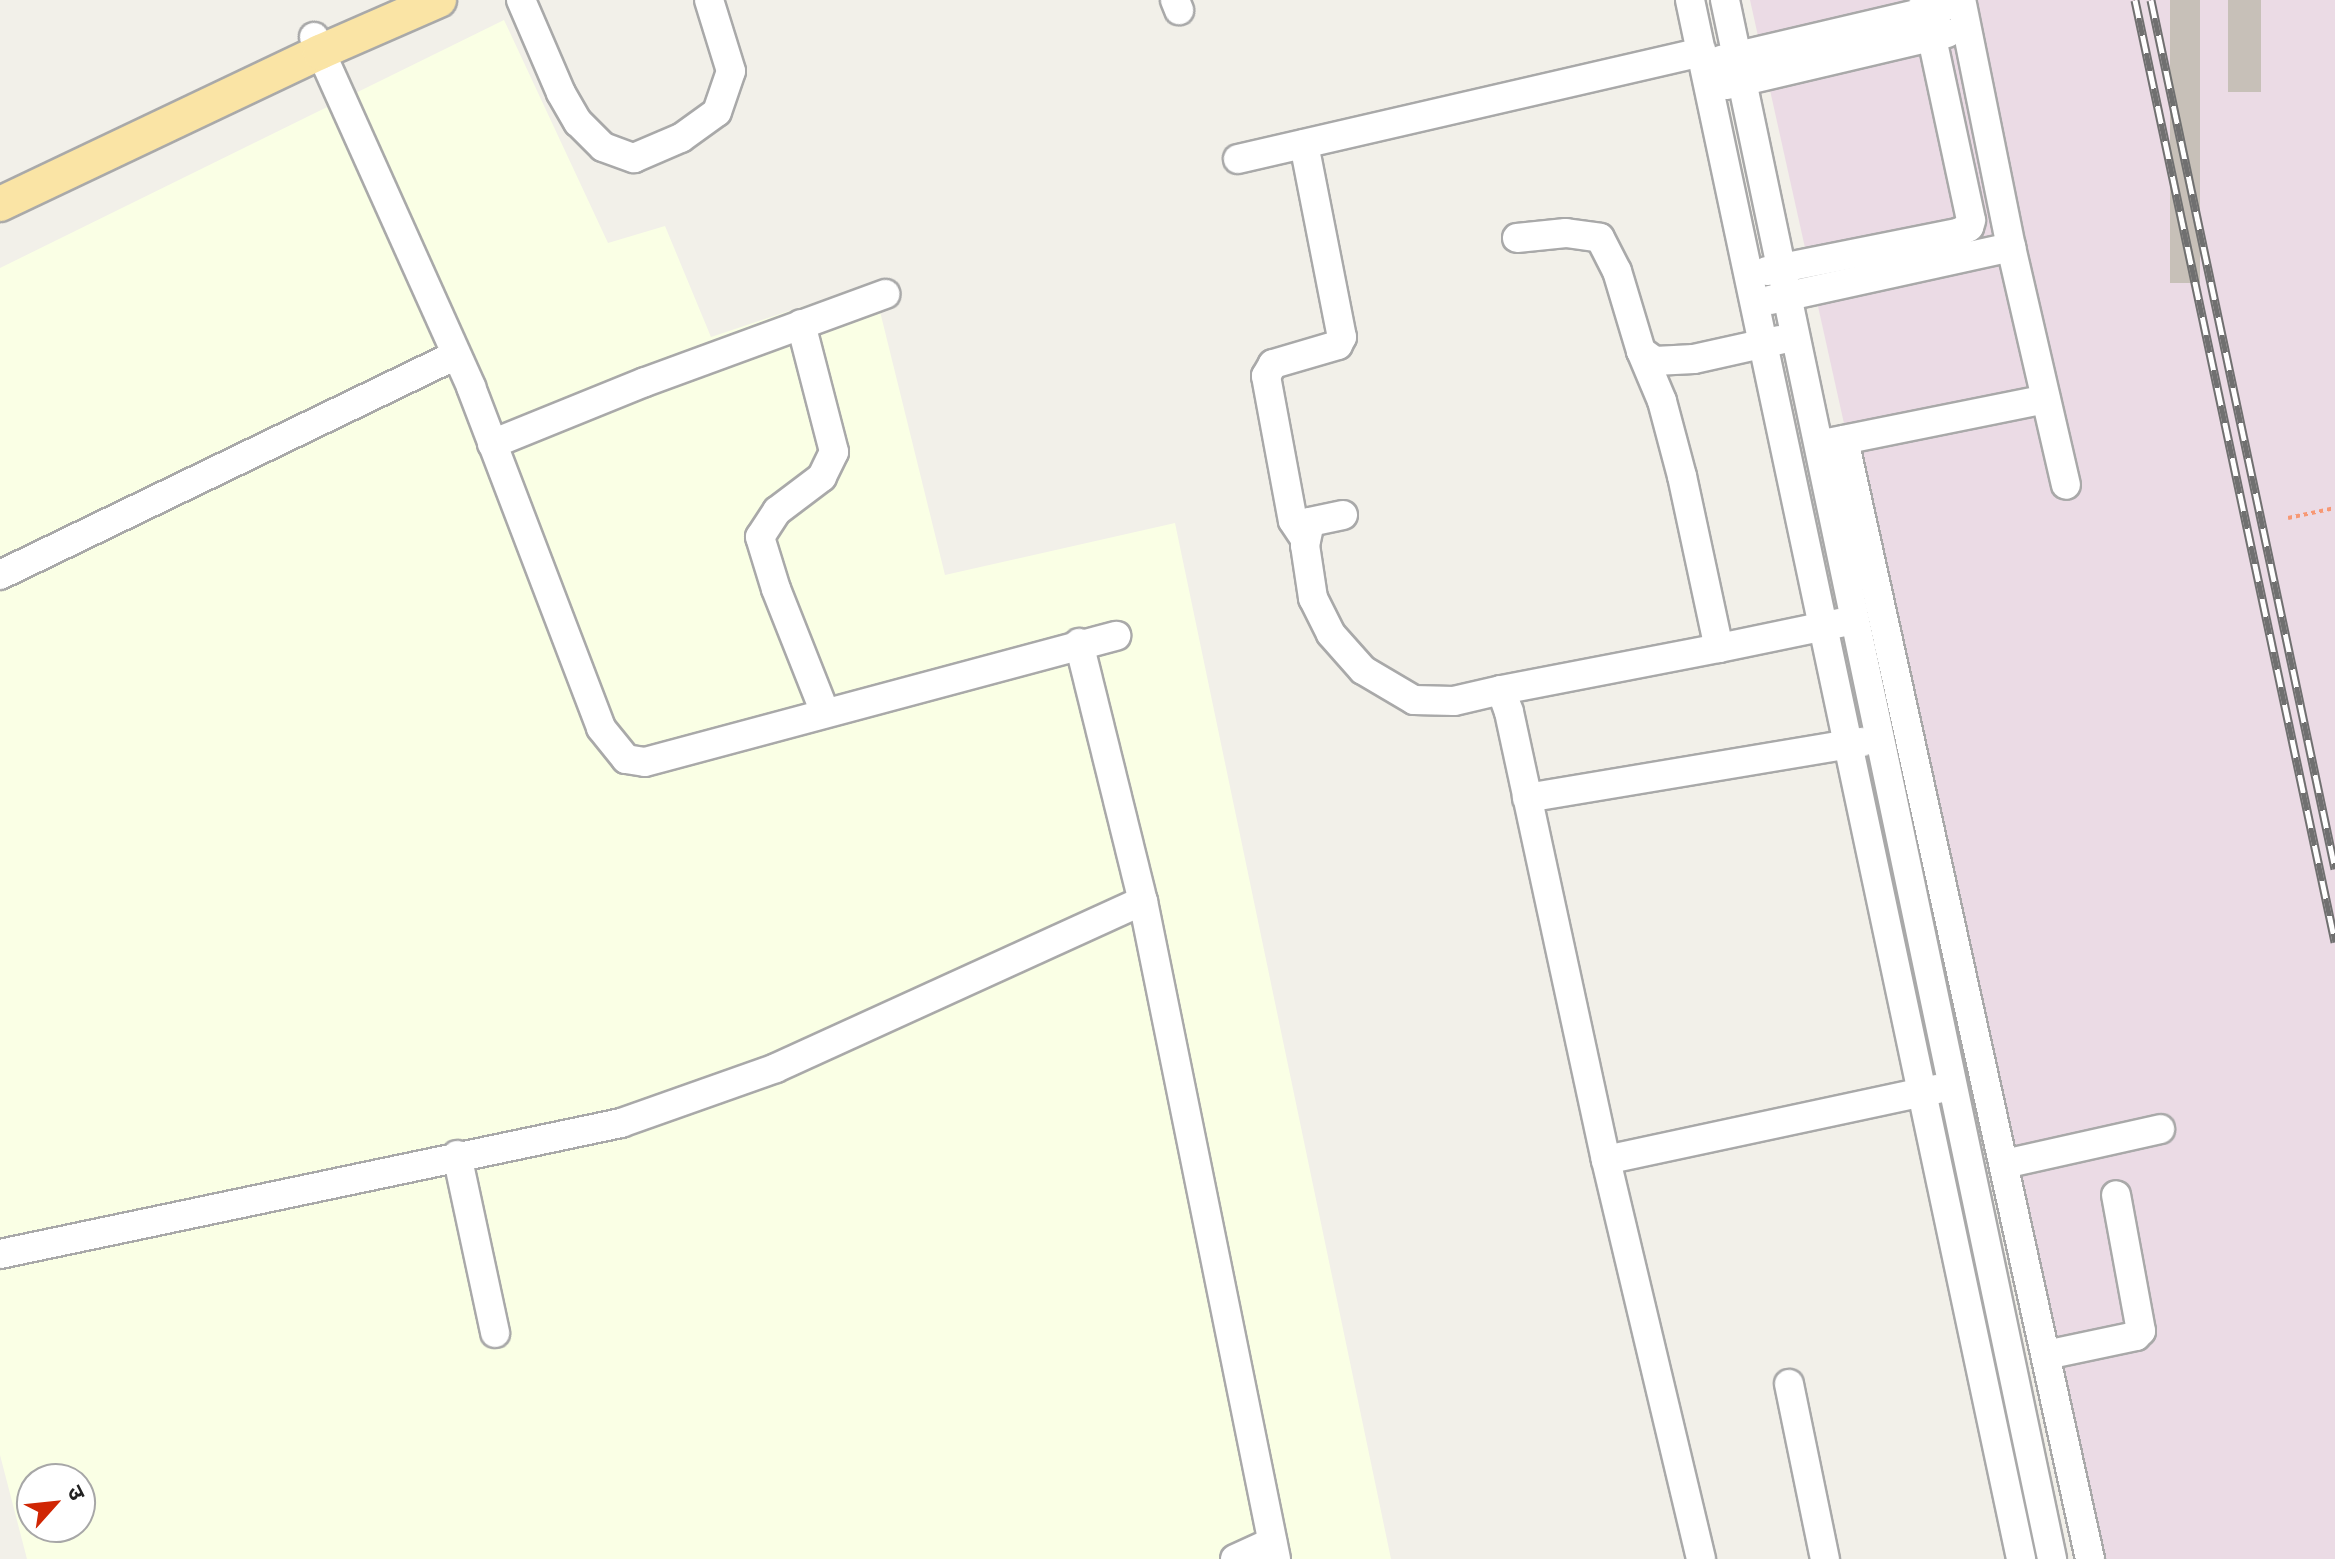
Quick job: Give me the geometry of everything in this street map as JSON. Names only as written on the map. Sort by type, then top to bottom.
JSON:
[{"type":"main road","points":[[0,204],[317,44],[394,0]]},
{"type":"main road","points":[[0,185],[104,132],[317,44],[439,0]]},
{"type":"street","points":[[521,0],[561,93],[578,122],[603,147],[634,158],[681,138],[717,112],[731,71],[709,0]]},
{"type":"street","points":[[1690,0],[1982,1379],[2017,1558],[2052,1555],[1856,620],[1832,442]]},
{"type":"street","points":[[1725,0],[1797,336],[1832,442],[2004,1164],[2090,1559]]},
{"type":"street","points":[[1238,159],[1705,68],[1741,68],[1927,16],[1963,10],[2011,247],[2066,485]]},
{"type":"street","points":[[1749,275],[1958,233],[1969,227],[1971,220],[1927,16]]},
{"type":"street","points":[[317,44],[456,355],[601,728],[626,759],[645,762],[1079,643],[1116,636]]},
{"type":"street","points":[[1304,144],[1342,337],[1338,345],[1273,364],[1266,376],[1293,521],[1306,540]]},
{"type":"street","points":[[1517,238],[1566,233],[1600,238],[1617,271],[1641,351],[1662,401],[1682,476],[1719,648]]},
{"type":"street","points":[[1755,303],[2011,247]]},
{"type":"street","points":[[492,444],[645,382],[885,294]]},
{"type":"street","points":[[801,324],[834,452],[822,477],[777,511],[760,537],[776,589],[825,713]]},
{"type":"street","points":[[1641,351],[1655,361],[1666,361],[1797,336]]},
{"type":"street","points":[[0,575],[456,355]]},
{"type":"street","points":[[1832,442],[2046,399]]},
{"type":"street","points":[[1343,515],[1310,522],[1306,540],[1313,598],[1331,634],[1363,670],[1414,700],[1454,701],[1856,620]]},
{"type":"street","points":[[1079,643],[1143,901],[1274,1550],[1235,1559]]},
{"type":"street","points":[[1501,690],[1606,1160],[1701,1559]]},
{"type":"street","points":[[1527,798],[1881,738]]},
{"type":"street","points":[[0,1254],[457,1155],[621,1123],[776,1068],[1143,901]]},
{"type":"street","points":[[1606,1160],[1954,1085]]},
{"type":"street","points":[[2004,1164],[2160,1129]]},
{"type":"street","points":[[457,1155],[495,1333]]},
{"type":"street","points":[[2046,1355],[2136,1336],[2141,1331],[2143,1326],[2116,1195]]},
{"type":"street","points":[[1982,1379],[2014,1373]]},
{"type":"street","points":[[1789,1384],[1825,1559]]},
{"type":"path","points":[[2288,518],[2335,508]]},
{"type":"shaded area","points":[[1750,0],[2335,0],[2335,1559],[2096,1559]]},
{"type":"shaded area","points":[[504,20],[608,243],[665,226],[711,337],[873,283],[945,575],[1175,523],[1391,1559],[27,1559],[23,1543],[96,1543],[96,1463],[16,1463],[16,1517],[0,1455],[0,268]]},
{"type":"building","points":[[2170,0],[2200,0],[2200,283],[2170,283]]},
{"type":"building","points":[[2228,0],[2261,0],[2261,92],[2228,92]]},
{"type":"railway","points":[[2135,0],[2335,942]]},
{"type":"railway","points":[[2151,0],[2335,869]]}]
